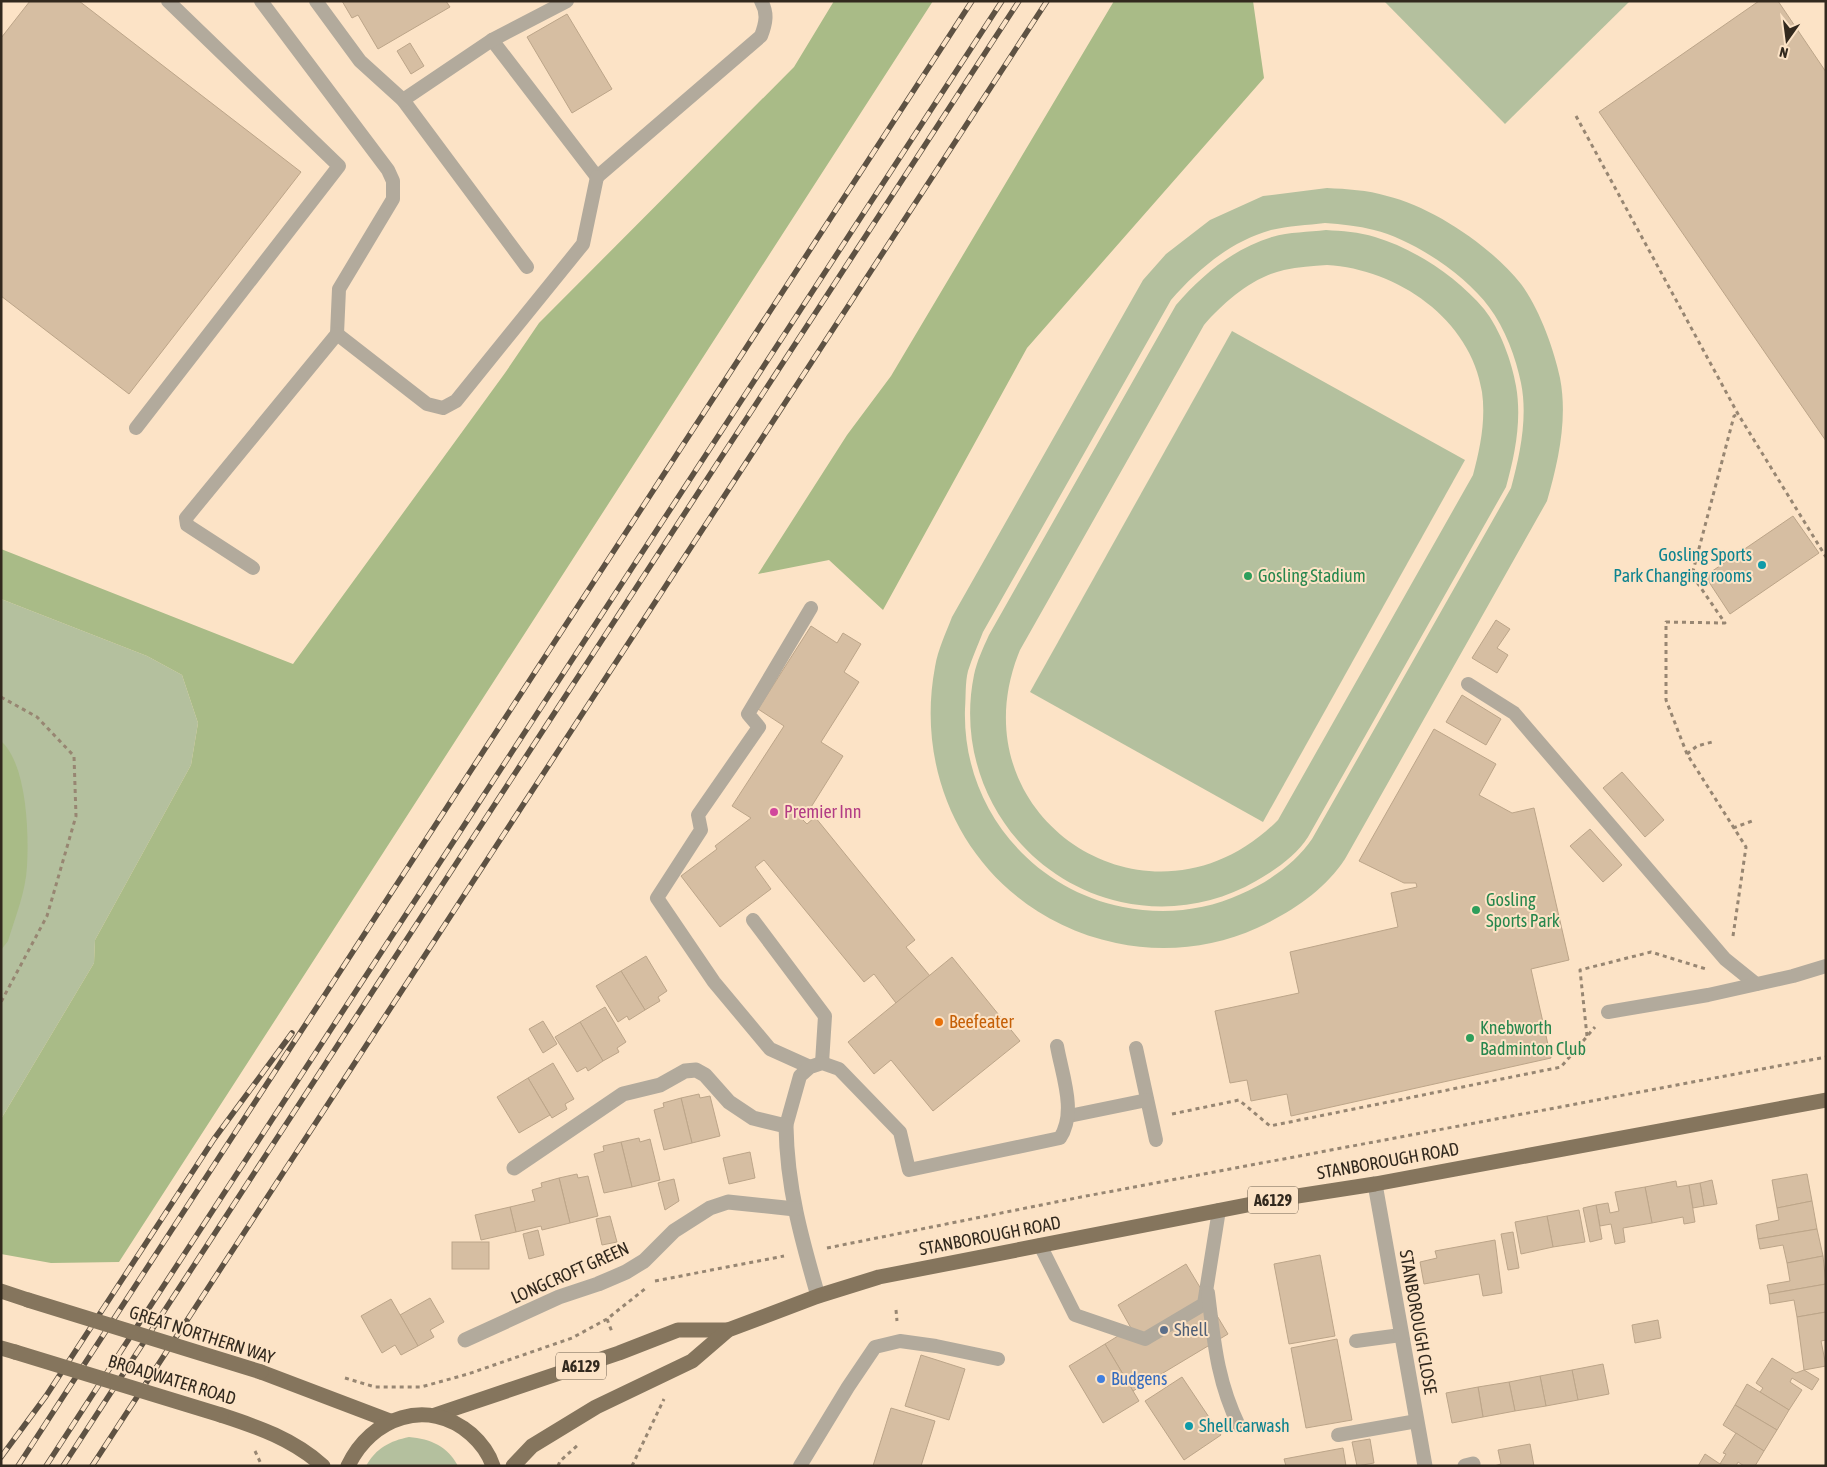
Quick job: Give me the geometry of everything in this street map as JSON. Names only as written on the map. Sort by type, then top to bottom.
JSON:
[{"type":"main road","name":"STANBOROUGH ROAD","points":[[513,1466],[532,1446],[596,1407],[692,1361],[728,1330],[818,1296],[879,1277],[1219,1210],[1375,1184],[1826,1100]]},
{"type":"main road","name":"GREAT NORTHERN WAY","points":[[1,1291],[260,1372],[390,1421]]},
{"type":"main road","name":"STANBOROUGH ROAD","points":[[434,1415],[618,1353],[678,1330],[728,1330]]},
{"type":"main road","name":"BROADWATER ROAD","points":[[8,1350],[221,1415],[281,1436],[309,1453],[323,1466]]},
{"type":"main road","points":[[348,1466],[362,1442],[372,1432],[390,1421],[413,1415],[434,1415],[459,1424],[478,1440],[493,1466]]},
{"type":"street","points":[[514,1168],[623,1094],[660,1085],[685,1071],[696,1070],[705,1075],[729,1102],[753,1118],[786,1126],[786,1165],[795,1209],[818,1296]]},
{"type":"street","name":"STANBOROUGH CLOSE","points":[[1375,1184],[1425,1466]]},
{"type":"street","name":"LONGCROFT GREEN","points":[[465,1340],[559,1296],[598,1284],[626,1272],[644,1261],[674,1231],[710,1208],[728,1202],[795,1209]]},
{"type":"lane","points":[[136,428],[339,166],[168,1]]},
{"type":"lane","points":[[252,568],[187,524],[186,518],[337,334],[339,289],[393,199],[393,181],[388,170],[261,1]]},
{"type":"lane","points":[[316,1],[360,61],[403,100],[527,267]]},
{"type":"lane","points":[[403,100],[492,40],[567,1]]},
{"type":"lane","points":[[337,334],[426,404],[443,408],[456,401],[583,244],[597,177],[761,36],[766,24],[765,9],[761,1]]},
{"type":"lane","points":[[492,40],[597,177]]},
{"type":"lane","points":[[811,608],[748,714],[759,727],[698,815],[701,830],[658,898],[714,982],[770,1049],[816,1065],[839,1069],[900,1132],[909,1170],[1060,1138],[1067,1128],[1069,1116],[1057,1046]]},
{"type":"lane","points":[[1468,684],[1514,713],[1725,959],[1756,984]]},
{"type":"lane","points":[[753,920],[824,1016],[816,1065],[800,1076],[786,1126]]},
{"type":"lane","points":[[1608,1012],[1708,995],[1826,966]]},
{"type":"lane","points":[[1136,1048],[1156,1140]]},
{"type":"lane","points":[[1069,1116],[1147,1100]]},
{"type":"lane","points":[[1040,1245],[1075,1315],[1145,1339],[1204,1304],[1219,1210]]},
{"type":"lane","points":[[1207,1284],[1219,1376],[1239,1426]]},
{"type":"lane","points":[[1356,1341],[1401,1335]]},
{"type":"lane","points":[[800,1466],[848,1387],[875,1347],[900,1342],[936,1346],[998,1359]]},
{"type":"lane","points":[[1338,1435],[1417,1421]]},
{"type":"path","points":[[1576,116],[1738,414],[1826,557]]},
{"type":"path","points":[[1588,1036],[1580,970],[1651,952],[1709,970],[1718,967],[1725,959],[1732,945],[1746,847],[1688,754],[1666,700],[1666,622],[1725,623],[1692,576],[1734,416],[1738,414]]},
{"type":"path","points":[[1,698],[37,717],[74,756],[76,816],[47,916],[1,1002]]},
{"type":"path","points":[[1688,754],[1696,746],[1712,742]]},
{"type":"path","points":[[1733,828],[1752,820]]},
{"type":"path","points":[[1151,1118],[1239,1100],[1270,1126],[1562,1067],[1608,1012]]},
{"type":"path","points":[[865,1242],[1081,1197],[1826,1057]]},
{"type":"path","points":[[338,1376],[375,1388],[421,1387],[450,1380],[572,1338],[607,1319],[653,1282],[773,1258]]},
{"type":"path","points":[[632,1466],[665,1396]]},
{"type":"path","points":[[251,1446],[260,1458],[262,1466]]},
{"type":"green space","points":[[834,1],[933,1],[119,1262],[51,1263],[1,1254],[1,1119],[94,963],[95,940],[191,765],[198,723],[182,675],[147,656],[1,599],[1,549],[293,664],[505,373],[539,323],[794,67]]},
{"type":"green space","points":[[1114,1],[1253,1],[1264,78],[1027,348],[883,610],[829,560],[758,574],[847,435],[891,376]]},
{"type":"green space","points":[[1384,1],[1630,1],[1505,124]]},
{"type":"green space","points":[[1327,188],[1357,190],[1405,201],[1460,230],[1509,270],[1528,294],[1540,317],[1554,354],[1560,378],[1563,409],[1561,441],[1555,472],[1547,501],[1345,859],[1327,881],[1306,899],[1282,915],[1257,928],[1223,940],[1188,947],[1170,948],[1152,948],[1116,943],[1070,929],[1030,906],[996,878],[968,843],[948,803],[935,760],[931,715],[936,660],[952,617],[1143,280],[1166,254],[1210,220],[1263,196]],"holes":[[[1325,223],[1374,230],[1405,241],[1453,271],[1479,295],[1495,315],[1513,354],[1523,396],[1522,436],[1511,488],[1312,839],[1298,856],[1271,878],[1251,889],[1227,900],[1198,908],[1153,911],[1123,907],[1089,897],[1058,882],[1031,861],[1008,837],[989,809],[975,778],[967,744],[966,685],[971,661],[983,632],[1171,300],[1192,278],[1216,258],[1242,241],[1271,230]]]},
{"type":"green space","points":[[1326,230],[1363,234],[1390,242],[1405,249],[1448,275],[1473,297],[1490,317],[1508,356],[1518,399],[1517,437],[1506,487],[1308,837],[1291,856],[1278,867],[1240,889],[1224,896],[1190,904],[1173,906],[1138,905],[1121,902],[1085,890],[1052,871],[1024,847],[1001,818],[984,786],[974,751],[970,713],[974,675],[982,650],[1176,305],[1196,283],[1219,264],[1244,248],[1279,235]],"holes":[[[1327,265],[1379,276],[1404,288],[1427,303],[1447,321],[1463,342],[1475,366],[1483,403],[1482,434],[1473,475],[1278,820],[1228,856],[1174,871],[1122,866],[1075,846],[1038,811],[1013,765],[1006,711],[1020,650],[1204,325],[1240,291],[1273,273],[1295,268]]]},
{"type":"green space","name":"Gosling Stadium","points":[[1232,331],[1465,460],[1263,822],[1030,692]]},
{"type":"green space","points":[[1,599],[147,656],[182,675],[198,723],[191,765],[95,940],[94,963],[1,1119]]},
{"type":"green space","points":[[1,741],[10,752],[21,782],[27,818],[28,852],[22,895],[8,941],[1,950]]},
{"type":"green space","points":[[409,1437],[438,1445],[449,1453],[458,1466],[366,1466],[374,1454],[384,1446]]},
{"type":"building","points":[[30,1],[79,1],[301,172],[129,394],[1,296],[1,38]]},
{"type":"building","points":[[342,1],[446,1],[450,7],[378,49],[358,15],[352,18]]},
{"type":"building","points":[[1759,1],[1778,1],[1826,72],[1826,441],[1599,112]]},
{"type":"building","points":[[567,14],[612,89],[572,113],[527,37]]},
{"type":"building","points":[[410,43],[424,66],[411,74],[397,51]]},
{"type":"building","name":"Gosling Sports Park Changing rooms","points":[[1793,516],[1819,553],[1730,614],[1705,576]]},
{"type":"building","points":[[1496,620],[1510,629],[1497,648],[1508,655],[1497,673],[1472,658]]},
{"type":"building","name":"Premier Inn","points":[[811,626],[837,643],[843,633],[861,644],[844,672],[859,682],[821,742],[843,756],[803,820],[807,824],[815,817],[915,940],[906,947],[930,976],[896,1003],[874,974],[864,982],[764,860],[755,867],[771,889],[720,927],[681,876],[717,849],[715,846],[751,818],[732,806],[784,726],[758,709]]},
{"type":"building","points":[[1462,695],[1501,719],[1486,745],[1446,722]]},
{"type":"building","name":"Gosling Sports Park","points":[[1434,729],[1496,764],[1479,795],[1512,813],[1534,808],[1569,960],[1531,969],[1551,1058],[1291,1116],[1287,1094],[1251,1101],[1247,1080],[1230,1083],[1215,1011],[1299,993],[1290,952],[1398,927],[1391,893],[1417,887],[1416,883],[1404,883],[1359,861]]},
{"type":"building","points":[[1622,772],[1664,820],[1645,837],[1603,788]]},
{"type":"building","points":[[1590,829],[1622,865],[1603,882],[1570,846]]},
{"type":"building","points":[[646,956],[667,991],[658,997],[660,1001],[645,1010],[621,971]]},
{"type":"building","name":"Beefeater","points":[[952,957],[1020,1041],[933,1111],[891,1060],[874,1074],[848,1042]]},
{"type":"building","points":[[621,971],[645,1010],[629,1020],[627,1016],[618,1022],[596,986]]},
{"type":"building","points":[[605,1007],[626,1042],[617,1048],[619,1052],[603,1061],[580,1022]]},
{"type":"building","points":[[543,1021],[557,1044],[543,1053],[529,1029]]},
{"type":"building","points":[[580,1022],[603,1061],[588,1071],[586,1067],[577,1072],[555,1037]]},
{"type":"building","points":[[553,1063],[574,1099],[565,1104],[567,1109],[552,1118],[528,1078]]},
{"type":"building","points":[[528,1078],[550,1115],[519,1133],[497,1097]]},
{"type":"building","points":[[699,1094],[700,1098],[710,1096],[720,1136],[692,1143],[681,1098]]},
{"type":"building","points":[[681,1098],[692,1143],[664,1150],[654,1110],[664,1107],[663,1103]]},
{"type":"building","points":[[639,1138],[640,1142],[650,1139],[660,1180],[632,1187],[621,1142]]},
{"type":"building","points":[[621,1142],[632,1187],[604,1193],[594,1154],[604,1151],[603,1146]]},
{"type":"building","points":[[750,1152],[755,1178],[729,1184],[723,1158]]},
{"type":"building","points":[[577,1174],[578,1178],[588,1176],[598,1216],[570,1223],[559,1178]]},
{"type":"building","points":[[1807,1174],[1812,1201],[1777,1208],[1772,1180]]},
{"type":"building","points":[[559,1178],[570,1223],[542,1230],[541,1226],[516,1232],[510,1207],[535,1201],[532,1190],[542,1187],[541,1183]]},
{"type":"building","points":[[674,1179],[679,1201],[665,1210],[658,1183]]},
{"type":"building","points":[[1712,1180],[1717,1204],[1704,1206],[1700,1183]]},
{"type":"building","points":[[1676,1181],[1677,1187],[1689,1185],[1695,1222],[1684,1224],[1683,1217],[1652,1223],[1645,1187]]},
{"type":"building","points":[[1700,1183],[1704,1206],[1693,1208],[1689,1185]]},
{"type":"building","points":[[1645,1187],[1652,1223],[1623,1228],[1625,1242],[1615,1244],[1611,1224],[1600,1226],[1596,1205],[1608,1203],[1610,1213],[1619,1211],[1615,1192]]},
{"type":"building","points":[[1812,1201],[1817,1229],[1758,1239],[1756,1225],[1779,1220],[1777,1208]]},
{"type":"building","points":[[1596,1205],[1602,1239],[1590,1242],[1583,1208]]},
{"type":"building","points":[[510,1207],[516,1232],[481,1240],[475,1215]]},
{"type":"building","points":[[1579,1210],[1585,1242],[1553,1247],[1547,1216]]},
{"type":"building","points":[[610,1216],[617,1242],[602,1245],[596,1219]]},
{"type":"building","points":[[1547,1216],[1553,1247],[1521,1254],[1515,1222]]},
{"type":"building","points":[[1817,1229],[1823,1256],[1787,1263],[1783,1245],[1760,1249],[1758,1239]]},
{"type":"building","points":[[538,1230],[544,1255],[529,1259],[523,1234]]},
{"type":"building","points":[[1513,1232],[1519,1268],[1508,1270],[1501,1234]]},
{"type":"building","points":[[1495,1240],[1502,1293],[1483,1296],[1479,1274],[1424,1284],[1420,1262],[1437,1258],[1435,1251]]},
{"type":"building","points":[[452,1242],[489,1242],[489,1269],[452,1269]]},
{"type":"building","points":[[1320,1255],[1335,1336],[1289,1344],[1274,1264]]},
{"type":"building","points":[[1823,1256],[1826,1284],[1769,1294],[1767,1285],[1790,1281],[1787,1263]]},
{"type":"building","points":[[1186,1264],[1228,1334],[1133,1391],[1105,1344],[1131,1328],[1118,1305]]},
{"type":"building","points":[[1826,1284],[1826,1312],[1797,1317],[1794,1300],[1770,1304],[1769,1294]]},
{"type":"building","points":[[430,1298],[444,1322],[430,1330],[434,1337],[418,1346],[400,1315]]},
{"type":"building","points":[[391,1299],[418,1346],[401,1355],[395,1345],[382,1353],[361,1316]]},
{"type":"building","points":[[1826,1312],[1826,1340],[1821,1341],[1826,1366],[1804,1370],[1797,1317]]},
{"type":"building","points":[[1658,1320],[1661,1338],[1635,1343],[1632,1325]]},
{"type":"building","points":[[1337,1339],[1352,1420],[1306,1428],[1291,1348]]},
{"type":"building","name":"Budgens","points":[[1105,1344],[1139,1401],[1103,1423],[1069,1366]]},
{"type":"building","points":[[921,1355],[965,1369],[949,1420],[905,1406]]},
{"type":"building","points":[[1772,1358],[1796,1373],[1804,1370],[1819,1379],[1812,1390],[1792,1378],[1790,1382],[1802,1390],[1789,1410],[1760,1392],[1763,1388],[1756,1383]]},
{"type":"building","points":[[1603,1364],[1609,1394],[1578,1400],[1572,1370]]},
{"type":"building","points":[[1572,1370],[1578,1400],[1546,1406],[1540,1376]]},
{"type":"building","points":[[1540,1376],[1546,1406],[1515,1411],[1509,1382]]},
{"type":"building","name":"Shell carwash","points":[[1182,1377],[1221,1435],[1184,1460],[1145,1401]]},
{"type":"building","points":[[1509,1382],[1515,1411],[1483,1417],[1478,1387]]},
{"type":"building","points":[[1747,1384],[1789,1410],[1777,1430],[1735,1405]]},
{"type":"building","points":[[1478,1387],[1483,1417],[1452,1423],[1446,1393]]},
{"type":"building","points":[[1735,1405],[1777,1430],[1764,1451],[1723,1425]]},
{"type":"building","points":[[891,1408],[935,1421],[921,1466],[873,1466]]},
{"type":"building","points":[[1736,1433],[1764,1451],[1755,1466],[1744,1466],[1738,1462],[1736,1466],[1720,1464],[1726,1454],[1723,1453]]},
{"type":"building","points":[[1370,1439],[1374,1463],[1357,1466],[1352,1442]]},
{"type":"building","points":[[1530,1444],[1534,1466],[1494,1466],[1501,1464],[1498,1450]]},
{"type":"building","points":[[1343,1448],[1346,1466],[1286,1466],[1284,1459]]},
{"type":"building","points":[[1705,1454],[1723,1466],[1698,1466]]},
{"type":"railway","points":[[18,1466],[972,1]]},
{"type":"railway","points":[[46,1466],[1002,1]]},
{"type":"railway","points":[[63,1466],[1019,1]]},
{"type":"railway","points":[[92,1466],[1047,1]]},
{"type":"railway","points":[[1,1457],[46,1396],[214,1139],[292,1033]]},
{"type":"place","name":"Gosling Sports Park Changing rooms","points":[[1762,565]]},
{"type":"place","name":"Gosling Stadium","points":[[1248,576]]},
{"type":"place","name":"Premier Inn","points":[[774,812]]},
{"type":"place","name":"Gosling Sports Park","points":[[1476,910]]},
{"type":"place","name":"Beefeater","points":[[939,1022]]},
{"type":"place","name":"Knebworth Badminton Club","points":[[1470,1038]]},
{"type":"place","name":"Shell","points":[[1164,1330]]},
{"type":"place","name":"Budgens","points":[[1101,1379]]},
{"type":"place","name":"Shell carwash","points":[[1189,1426]]}]
